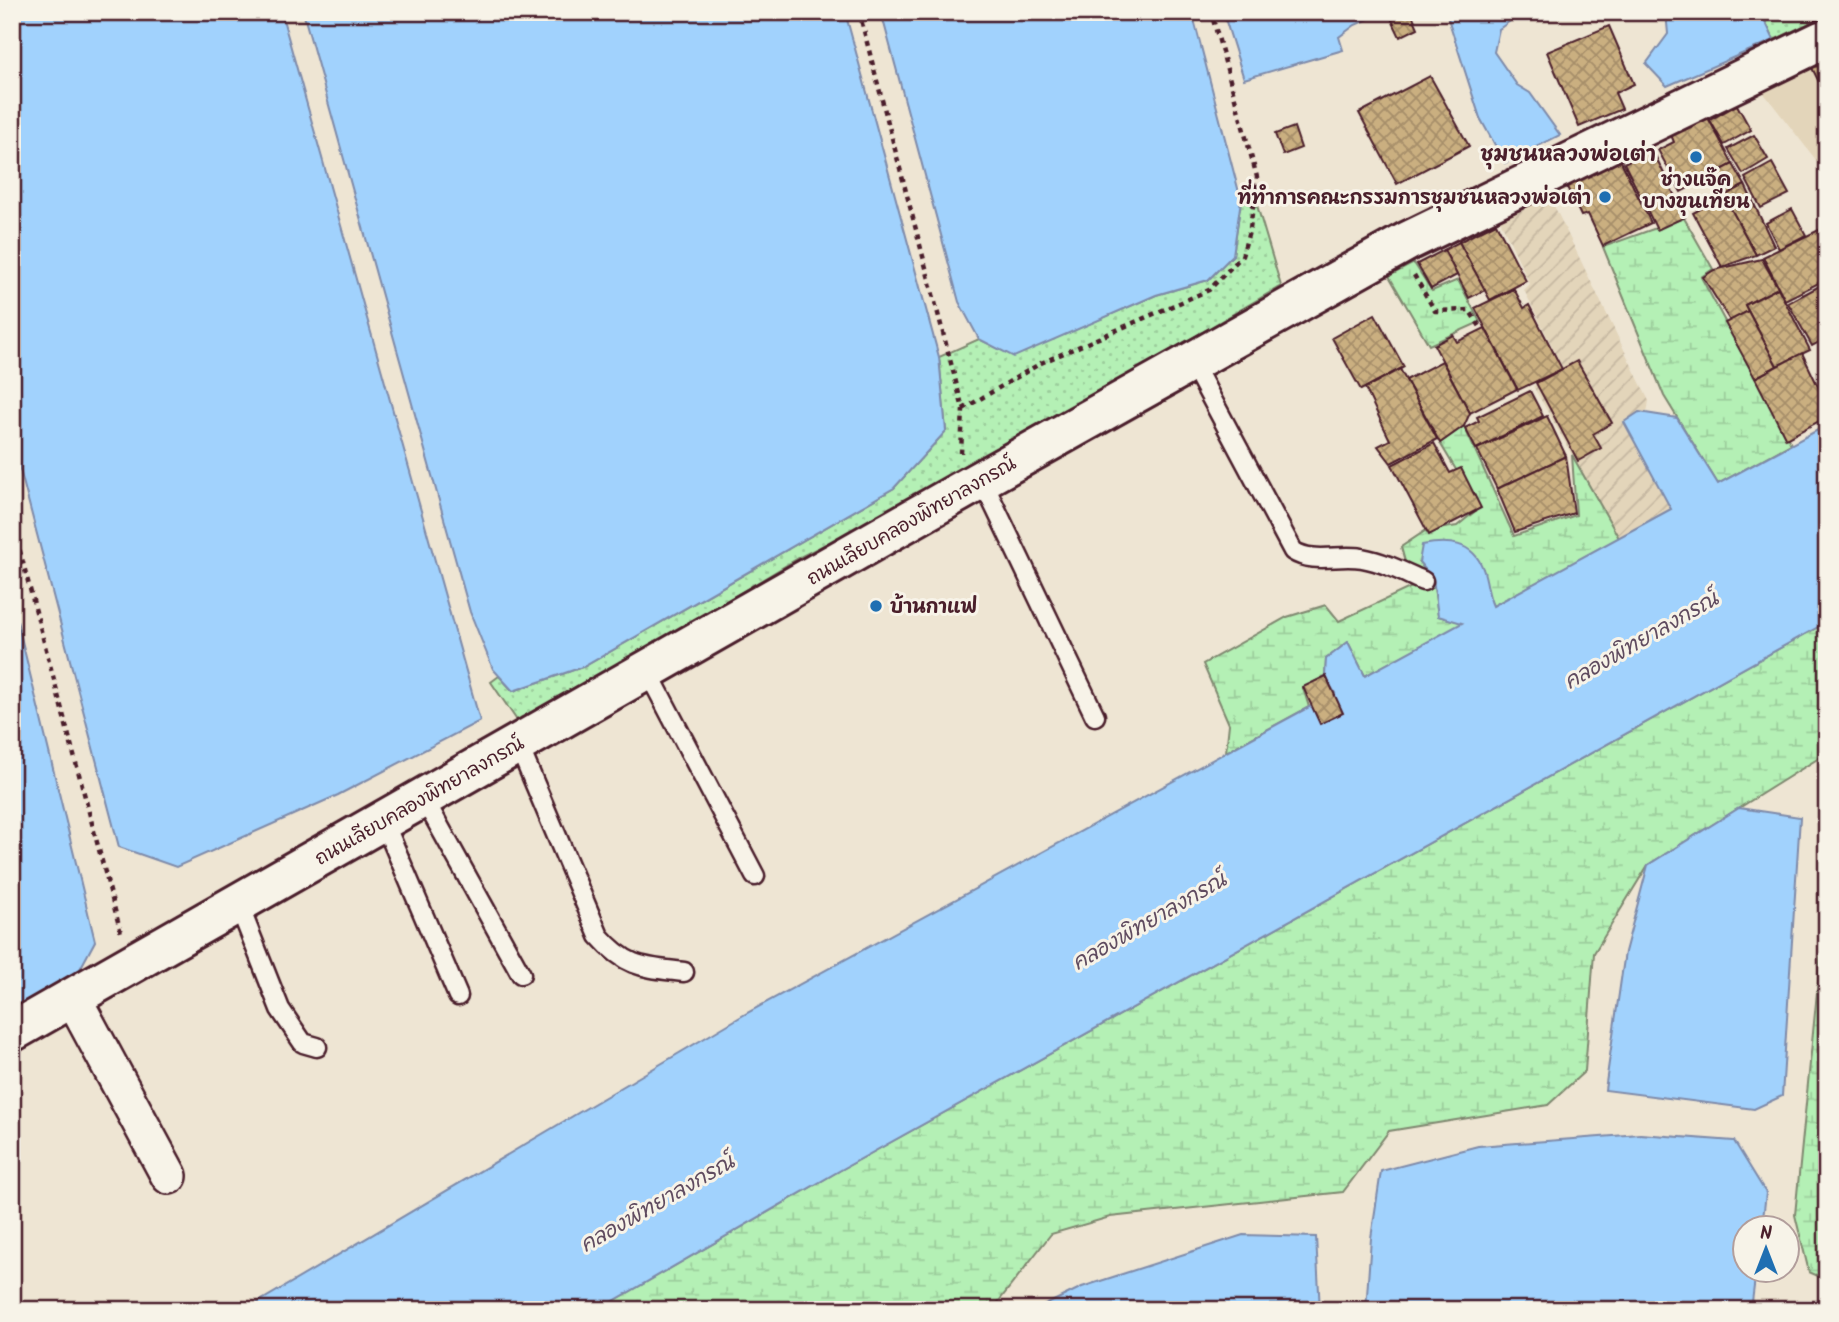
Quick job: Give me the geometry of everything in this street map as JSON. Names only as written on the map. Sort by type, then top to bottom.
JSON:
[{"type":"main road","name":"ถนนเลียบคลองพิทยาลงกรณ์","points":[[12,1032],[976,483],[1408,241],[1827,38]]},
{"type":"street","points":[[73,998],[169,1176]]},
{"type":"lane","points":[[1192,362],[1293,551],[1302,557],[1372,560],[1423,581]]},
{"type":"lane","points":[[976,483],[1094,716]]},
{"type":"lane","points":[[647,670],[755,876]]},
{"type":"lane","points":[[518,744],[599,936],[617,956],[642,966],[684,972]]},
{"type":"lane","points":[[423,797],[521,974]]},
{"type":"lane","points":[[383,820],[458,996]]},
{"type":"lane","points":[[239,903],[280,1009],[303,1043],[317,1047]]},
{"type":"path","points":[[859,12],[963,409],[960,450],[976,483]]},
{"type":"path","points":[[963,409],[1041,363],[1209,290],[1242,256],[1250,228],[1257,177],[1211,12]]},
{"type":"path","points":[[1409,267],[1435,311],[1469,310],[1481,328]]},
{"type":"path","points":[[12,521],[129,965]]},
{"type":"shaded area","points":[[1827,52],[1827,174],[1759,87]]},
{"type":"shaded area","points":[[1545,187],[1649,401],[1647,413],[1639,412],[1624,423],[1672,509],[1619,538],[1533,386],[1563,368],[1524,290],[1530,284],[1497,214]]},
{"type":"green space","points":[[1761,12],[1805,12],[1810,23],[1774,40]]},
{"type":"green space","points":[[1253,192],[1281,286],[920,497],[802,556],[520,725],[491,682],[499,676],[513,691],[585,666],[894,488],[946,431],[939,357],[979,339],[1014,356],[1156,295],[1208,280],[1233,255],[1241,200]]},
{"type":"green space","points":[[1684,218],[1713,269],[1701,277],[1791,444],[1718,484],[1664,396],[1603,247]]},
{"type":"green space","points":[[1414,263],[1432,291],[1458,280],[1480,322],[1429,345],[1389,276]]},
{"type":"green space","points":[[1464,426],[1514,536],[1576,515],[1572,455],[1619,538],[1493,606],[1485,589],[1483,569],[1419,562],[1433,579],[1438,616],[1464,623],[1365,676],[1348,642],[1326,659],[1325,676],[1303,688],[1309,707],[1226,752],[1229,724],[1203,664],[1287,617],[1326,605],[1339,621],[1412,587],[1401,547],[1425,531],[1457,526],[1479,508],[1440,443]]},
{"type":"green space","points":[[1827,622],[1827,753],[1648,865],[1594,953],[1585,1071],[1548,1105],[1389,1131],[1343,1192],[1110,1217],[1051,1234],[992,1310],[598,1310],[839,1171]]},
{"type":"green space","points":[[1827,846],[1827,1280],[1809,1272],[1800,1235],[1800,1214],[1795,1214],[1825,911]]},
{"type":"water","points":[[12,12],[281,12],[480,721],[338,795],[176,867],[119,847],[12,439]]},
{"type":"water","points":[[303,12],[845,12],[939,357],[946,431],[894,488],[585,666],[513,691],[493,669],[470,612]]},
{"type":"water","points":[[881,12],[1192,12],[1241,200],[1233,255],[1208,280],[1156,295],[1014,357],[979,339],[959,302]]},
{"type":"water","points":[[1223,12],[1380,14],[1355,25],[1339,37],[1343,50],[1244,79]]},
{"type":"water","points":[[1446,12],[1574,12],[1570,15],[1520,14],[1499,29],[1494,52],[1517,85],[1530,93],[1560,135],[1505,163],[1480,118]]},
{"type":"water","points":[[1666,12],[1761,12],[1774,40],[1667,86],[1646,64],[1668,34]]},
{"type":"water","name":"คลองพิทยาลงกรณ์","points":[[1639,412],[1677,418],[1718,484],[1827,425],[1827,622],[839,1171],[598,1310],[245,1310],[747,1013],[1335,693],[1325,676],[1326,659],[1348,642],[1365,676],[1462,623],[1438,616],[1433,579],[1419,562],[1422,545],[1450,543],[1473,553],[1483,569],[1493,606],[1671,509],[1624,422]]},
{"type":"water","points":[[12,600],[95,941],[80,969],[12,1009]]},
{"type":"water","points":[[1739,808],[1800,817],[1782,1096],[1754,1109],[1605,1090],[1625,952],[1648,865]]},
{"type":"water","points":[[1640,1134],[1734,1141],[1766,1193],[1764,1214],[1730,1214],[1730,1284],[1754,1284],[1751,1310],[1366,1310],[1371,1238],[1381,1171],[1478,1146]]},
{"type":"water","points":[[1243,1235],[1316,1237],[1320,1310],[1035,1310],[1082,1287]]},
{"type":"building","points":[[1399,12],[1411,12],[1418,28],[1400,37],[1390,16]]},
{"type":"building","points":[[1609,26],[1634,84],[1615,93],[1622,109],[1579,127],[1547,52]]},
{"type":"building","points":[[1827,56],[1827,98],[1810,64]]},
{"type":"building","points":[[1430,76],[1469,146],[1397,184],[1359,113]]},
{"type":"building","points":[[1737,105],[1751,130],[1724,145],[1710,120]]},
{"type":"building","name":"ช่างแจ๊ค บางขุนเทียน","points":[[1707,116],[1733,164],[1681,192],[1658,150],[1674,142],[1671,135]]},
{"type":"building","points":[[1294,127],[1301,148],[1283,155],[1275,134]]},
{"type":"building","points":[[1754,135],[1768,159],[1743,174],[1728,149]]},
{"type":"building","points":[[1652,149],[1685,217],[1657,230],[1624,163]]},
{"type":"building","name":"ที่ทำการคณะกรรมการชุมชนหลวงพ่อเต่า","points":[[1618,155],[1651,223],[1603,246],[1588,214],[1581,216],[1564,181]]},
{"type":"building","points":[[1772,163],[1789,194],[1761,208],[1745,178]]},
{"type":"building","points":[[1733,164],[1745,185],[1724,196],[1714,174]]},
{"type":"building","points":[[1745,185],[1774,246],[1756,255],[1724,196]]},
{"type":"building","points":[[1724,196],[1756,255],[1722,267],[1693,213]]},
{"type":"building","points":[[1792,209],[1806,235],[1779,249],[1766,223]]},
{"type":"building","points":[[1496,223],[1526,281],[1490,300],[1459,242]]},
{"type":"building","points":[[1823,228],[1827,234],[1827,279],[1785,300],[1763,257]]},
{"type":"building","points":[[1459,242],[1485,290],[1469,298],[1444,250]]},
{"type":"building","points":[[1444,250],[1457,275],[1431,289],[1417,264]]},
{"type":"building","points":[[1762,259],[1778,288],[1745,305],[1748,311],[1730,321],[1703,277],[1714,270]]},
{"type":"building","points":[[1827,282],[1827,338],[1812,346],[1788,303]]},
{"type":"building","points":[[1778,288],[1810,350],[1777,366],[1745,305]]},
{"type":"building","points":[[1514,289],[1524,308],[1529,305],[1562,369],[1518,390],[1475,308]]},
{"type":"building","points":[[1748,311],[1777,366],[1755,378],[1725,323]]},
{"type":"building","points":[[1375,314],[1404,367],[1361,390],[1332,338]]},
{"type":"building","points":[[1485,328],[1517,389],[1470,413],[1434,345],[1453,335],[1457,342]]},
{"type":"building","points":[[1802,353],[1827,405],[1827,417],[1786,439],[1755,378]]},
{"type":"building","points":[[1442,361],[1470,413],[1464,426],[1440,443],[1406,380]]},
{"type":"building","points":[[1577,361],[1612,423],[1593,434],[1601,448],[1578,461],[1536,383]]},
{"type":"building","points":[[1400,369],[1437,439],[1391,463],[1378,446],[1390,440],[1365,388]]},
{"type":"building","points":[[1530,391],[1543,416],[1476,449],[1465,428],[1479,421],[1477,417]]},
{"type":"building","points":[[1547,416],[1566,456],[1497,489],[1477,449]]},
{"type":"building","points":[[1434,443],[1450,473],[1461,468],[1481,508],[1429,535],[1392,465]]},
{"type":"building","points":[[1566,456],[1574,513],[1515,532],[1497,489]]},
{"type":"building","points":[[1326,676],[1343,713],[1320,724],[1303,687]]},
{"type":"place","name":"ช่างแจ๊ค บางขุนเทียน","points":[[1696,157]]},
{"type":"place","name":"ที่ทำการคณะกรรมการชุมชนหลวงพ่อเต่า","points":[[1605,197]]},
{"type":"place","name":"บ้านกาแฟ","points":[[876,606]]},
{"type":"district","name":"ชุมชนหลวงพ่อเต่า","points":[[1568,154]]}]
